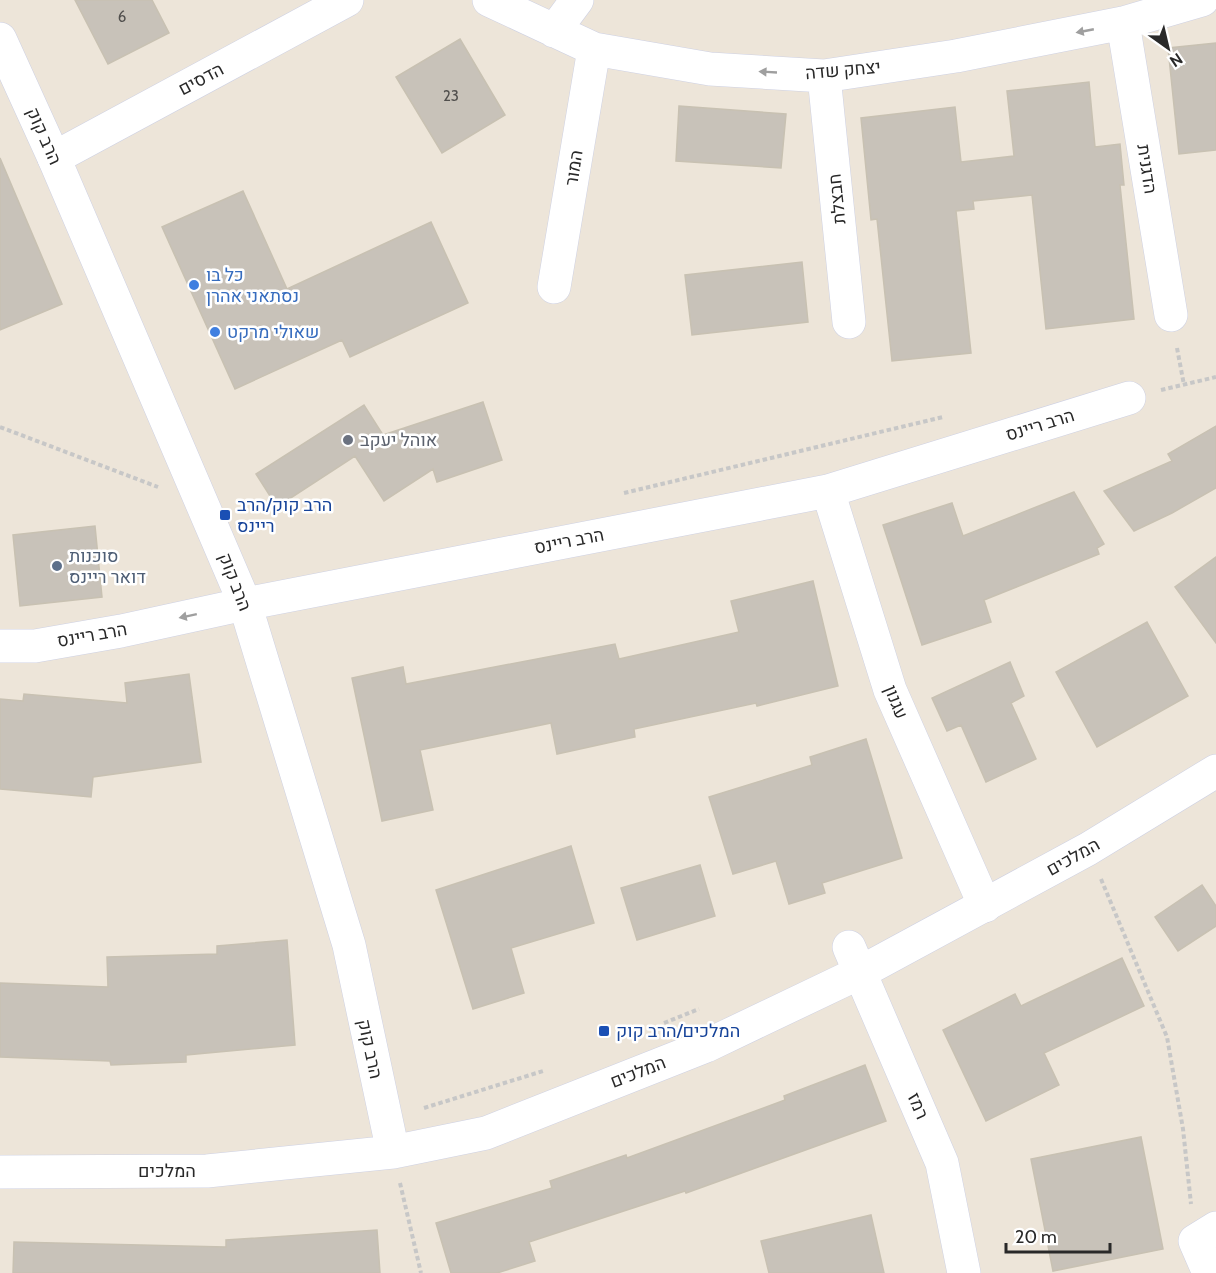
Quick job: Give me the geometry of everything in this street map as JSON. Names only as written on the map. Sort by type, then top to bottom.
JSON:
[{"type":"street","name":"הדסים","points":[[54,158],[347,0]]},
{"type":"street","name":"יצחק שדה","points":[[489,0],[594,49],[710,69],[824,76],[956,57],[1123,23],[1202,0]]},
{"type":"street","points":[[554,31],[577,0]]},
{"type":"street","name":"הדגנית","points":[[1123,23],[1171,315]]},
{"type":"street","name":"הרב קוק","points":[[0,39],[54,158],[245,604],[349,945],[393,1152]]},
{"type":"street","name":"המור","points":[[554,287],[594,49]]},
{"type":"street","name":"חבצלת","points":[[824,76],[849,322]]},
{"type":"street","name":"הרב ריינס","points":[[0,646],[35,646],[121,631],[245,604],[828,491],[1129,398]]},
{"type":"street","name":"עגנון","points":[[828,491],[890,690],[985,906]]},
{"type":"street","name":"המלכים","points":[[0,1172],[207,1171],[393,1152],[486,1133],[706,1046],[855,960],[985,906],[1088,849],[1216,771]]},
{"type":"street","name":"רמז","points":[[855,960],[942,1163],[964,1273]]},
{"type":"street","points":[[1206,1234],[1209,1273]]},
{"type":"path","points":[[1129,398],[1216,377]]},
{"type":"path","points":[[618,494],[952,415]]},
{"type":"path","points":[[0,427],[168,491]]},
{"type":"path","points":[[1088,849],[1167,1037],[1183,1129],[1206,1234]]},
{"type":"path","points":[[654,1027],[708,1005]]},
{"type":"path","points":[[385,1120],[546,1070]]},
{"type":"path","points":[[393,1152],[421,1273]]},
{"type":"building","points":[[75,0],[152,0],[169,33],[108,64]]},
{"type":"building","points":[[460,39],[505,115],[442,153],[396,77]]},
{"type":"building","points":[[1216,43],[1216,150],[1179,154],[1168,48]]},
{"type":"building","points":[[1089,82],[1095,147],[1120,144],[1124,185],[1120,185],[1134,319],[1046,329],[1032,195],[973,201],[974,209],[956,211],[971,353],[892,361],[877,219],[871,220],[861,118],[955,107],[961,162],[1014,156],[1007,91]]},
{"type":"building","points":[[679,106],[786,114],[781,168],[676,161]]},
{"type":"building","points":[[0,158],[62,304],[0,330]]},
{"type":"building","points":[[243,191],[287,289],[431,222],[468,303],[350,357],[342,340],[235,389],[162,227]]},
{"type":"building","points":[[802,262],[808,322],[692,335],[685,275]]},
{"type":"building","points":[[483,402],[502,460],[437,482],[433,469],[384,501],[355,456],[277,507],[256,474],[364,405],[383,435]]},
{"type":"building","points":[[1216,426],[1216,488],[1134,531],[1104,491],[1172,461],[1168,454]]},
{"type":"building","points":[[1074,492],[1104,544],[1097,548],[1099,554],[984,600],[991,622],[922,645],[883,525],[952,503],[963,536]]},
{"type":"building","name":"סוכנות דואר ריינס","points":[[95,526],[102,597],[20,606],[13,535]]},
{"type":"building","points":[[1216,557],[1216,643],[1175,587]]},
{"type":"building","points":[[813,581],[838,686],[757,706],[756,703],[634,729],[635,737],[557,754],[551,723],[420,750],[433,810],[382,821],[352,678],[403,667],[406,684],[615,644],[619,659],[739,632],[731,601]]},
{"type":"building","points":[[1147,622],[1188,696],[1097,747],[1056,672]]},
{"type":"building","points":[[1010,662],[1024,696],[1011,703],[1036,759],[986,782],[961,725],[947,731],[932,698]]},
{"type":"building","points":[[189,674],[201,762],[93,777],[91,797],[0,789],[0,699],[23,701],[24,694],[127,703],[125,683]]},
{"type":"building","points":[[866,739],[902,858],[822,883],[825,893],[789,904],[776,861],[733,874],[709,797],[812,765],[810,757]]},
{"type":"building","points":[[571,846],[594,923],[511,948],[524,993],[473,1009],[436,890]]},
{"type":"building","points":[[700,865],[715,916],[637,940],[621,888]]},
{"type":"building","points":[[1202,885],[1216,906],[1216,926],[1178,951],[1155,917]]},
{"type":"building","points":[[287,940],[295,1045],[186,1055],[186,1062],[111,1065],[110,1061],[0,1057],[0,983],[108,987],[107,957],[217,954],[217,946]]},
{"type":"building","points":[[1122,958],[1144,1006],[1044,1053],[1059,1085],[986,1121],[943,1030],[1015,994],[1021,1006]]},
{"type":"building","points":[[865,1065],[886,1121],[686,1193],[685,1191],[529,1242],[535,1261],[497,1273],[451,1273],[436,1223],[552,1188],[550,1181],[626,1155],[627,1158],[785,1100],[784,1096]]},
{"type":"building","points":[[1141,1137],[1163,1249],[1053,1271],[1031,1159]]},
{"type":"building","points":[[871,1215],[884,1273],[769,1273],[761,1241]]},
{"type":"building","points":[[377,1230],[380,1273],[13,1273],[14,1242],[226,1247],[226,1240]]},
{"type":"place","name":"כל בו נסתאני אהרן","points":[[194,285]]},
{"type":"place","name":"שאולי מרקט","points":[[215,332]]},
{"type":"place","name":"אוהל יעקב","points":[[348,440]]},
{"type":"place","name":"הרב קוק/הרב ריינס","points":[[225,515]]},
{"type":"place","name":"סוכנות דואר ריינס","points":[[57,566]]},
{"type":"place","name":"המלכים/הרב קוק","points":[[604,1031]]}]
